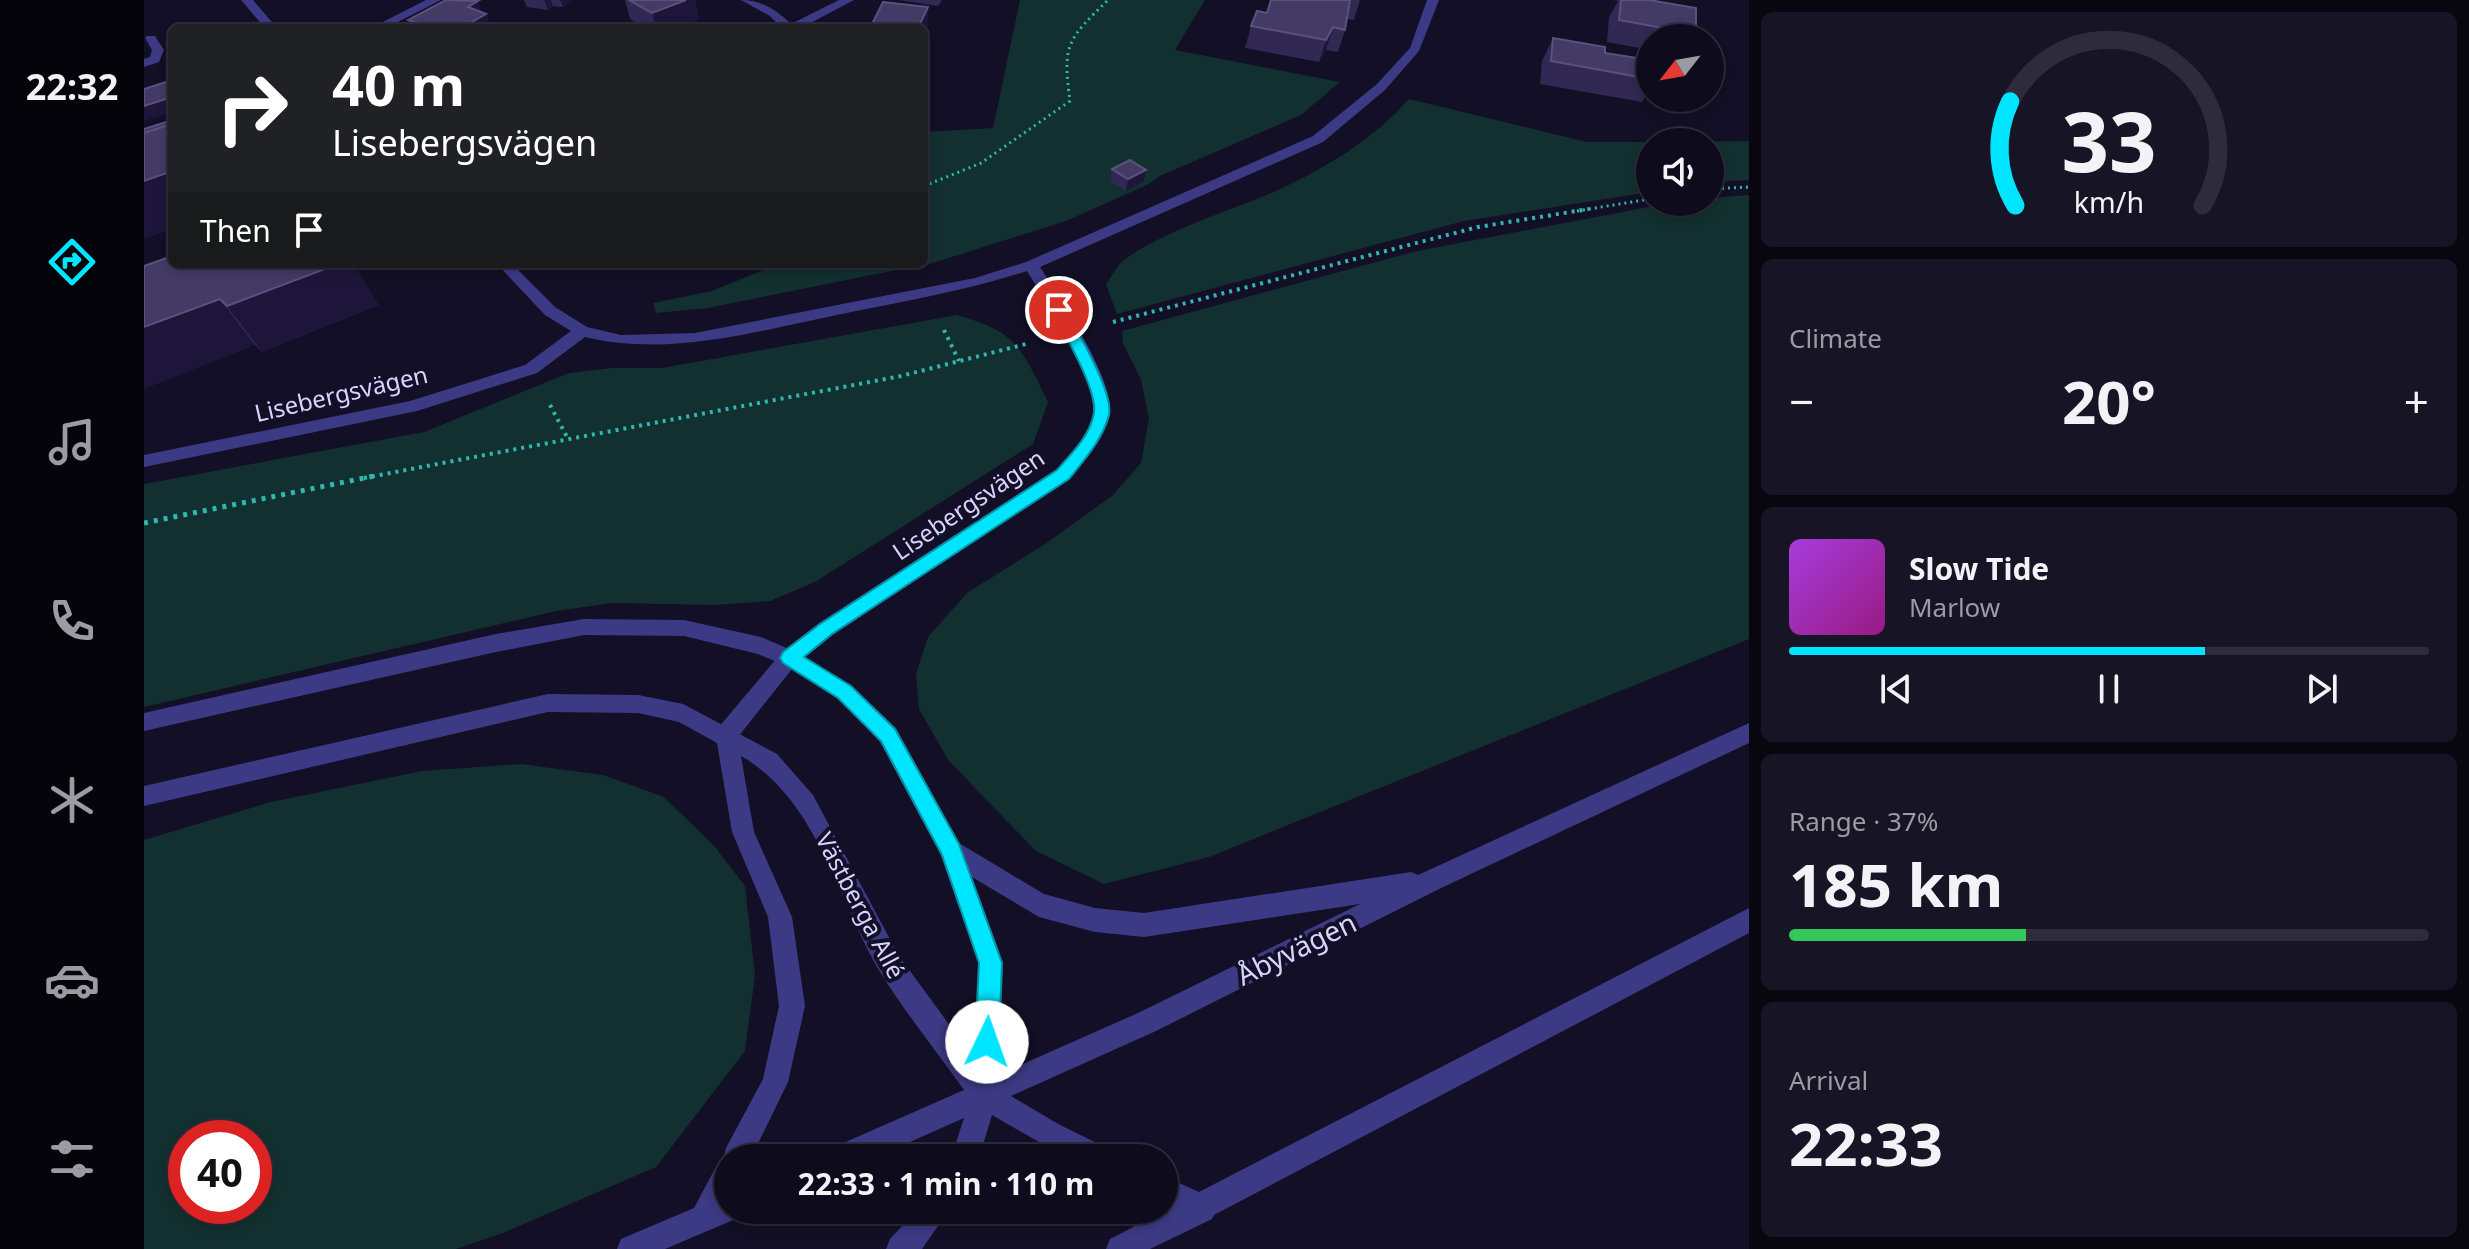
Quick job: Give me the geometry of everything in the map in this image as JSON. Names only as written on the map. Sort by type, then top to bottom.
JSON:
[{"type":"street","points":[[247,0],[268,24]]},
{"type":"street","points":[[385,24],[435,0]]},
{"type":"street","points":[[747,0],[774,14],[785,24]]},
{"type":"street","points":[[798,24],[848,0]]},
{"type":"street","points":[[508,268],[550,311],[582,331],[621,340],[695,338],[922,294],[1031,265],[1318,139],[1381,87],[1415,49],[1433,0]]},
{"type":"street","points":[[144,63],[155,59],[158,50],[151,38]]},
{"type":"street","name":"Lisebergsvägen","points":[[726,735],[789,658],[826,629],[1063,474],[1089,443],[1102,411],[1093,376],[1073,332],[1031,265]]},
{"type":"street","name":"Lisebergsvägen","points":[[144,461],[411,407],[531,369],[582,331]]},
{"type":"street","points":[[144,722],[496,643],[584,627],[684,628],[761,646],[789,658],[845,692],[888,735],[951,851],[991,963],[984,1095],[969,1144]]},
{"type":"street","name":"Västberga Allé","points":[[144,796],[548,703],[638,704],[683,713],[769,761],[805,802],[890,965],[984,1095]]},
{"type":"street","name":"Åbyvägen","points":[[874,1144],[1147,1022],[1431,881],[1749,733]]},
{"type":"street","points":[[726,735],[743,832],[780,917],[792,1006],[775,1082],[743,1144]]},
{"type":"street","points":[[951,851],[1039,905],[1095,920],[1144,925],[1431,881]]},
{"type":"street","points":[[1120,1249],[1202,1209],[1749,920]]},
{"type":"street","points":[[984,1095],[1068,1144]]},
{"type":"street","points":[[1178,1197],[1202,1209]]},
{"type":"street","points":[[631,1249],[714,1214]]},
{"type":"street","points":[[900,1249],[924,1224]]},
{"type":"path","points":[[928,185],[940,183],[1021,139],[1070,101],[1064,65],[1067,41],[1108,0]]},
{"type":"path","points":[[1724,188],[1749,187]]},
{"type":"path","points":[[144,523],[525,445],[901,376],[1478,227],[1636,201]]},
{"type":"green space","points":[[1020,0],[1205,0],[1175,50],[1340,82],[1301,115],[1066,221],[928,264],[928,132],[993,128]]},
{"type":"green space","points":[[1409,99],[1587,142],[1636,142],[1636,194],[1464,221],[1117,314],[1106,285],[1124,260],[1159,239],[1280,189],[1315,171],[1366,139]]},
{"type":"green space","points":[[1724,141],[1749,141],[1749,180],[1724,181]]},
{"type":"green space","points":[[1749,195],[1749,639],[1209,857],[1104,884],[1036,851],[949,761],[919,709],[916,674],[928,637],[967,593],[1045,544],[1112,496],[1141,463],[1149,418],[1141,380],[1123,343],[1122,331],[1417,251],[1636,209],[1636,216],[1724,216],[1724,197]]},
{"type":"green space","points":[[768,268],[896,270],[708,308],[656,313],[653,303],[712,291]]},
{"type":"green space","points":[[957,315],[993,328],[1005,336],[1031,368],[1048,402],[1033,444],[815,582],[770,601],[714,605],[612,603],[556,611],[144,707],[144,484],[424,432],[569,373],[612,368],[662,368]]},
{"type":"green space","points":[[521,764],[603,775],[664,797],[715,847],[745,886],[755,975],[745,1051],[656,1167],[503,1233],[456,1249],[144,1249],[144,840],[271,802],[422,771]]},
{"type":"building","points":[[446,0],[478,1],[468,7],[486,14],[468,24],[420,24],[408,20]]},
{"type":"building","points":[[629,0],[686,0],[652,13]]},
{"type":"building","points":[[1271,0],[1350,0],[1345,30],[1333,27],[1326,40],[1251,26],[1257,11],[1267,13]]},
{"type":"building","points":[[1621,0],[1649,0],[1696,8],[1696,24],[1641,24],[1619,20]]},
{"type":"building","points":[[883,2],[928,7],[920,24],[872,24]]},
{"type":"building","points":[[1553,38],[1605,47],[1605,53],[1636,58],[1636,76],[1551,61]]},
{"type":"building","points":[[168,81],[168,98],[144,106],[144,89]]},
{"type":"building","points":[[168,121],[168,125],[144,133],[144,129]]},
{"type":"building","points":[[168,125],[168,172],[144,181],[144,133]]},
{"type":"building","points":[[1130,160],[1146,170],[1128,179],[1112,169]]},
{"type":"building","points":[[168,257],[168,268],[327,268],[227,306],[220,299],[144,327],[144,266]]},
{"type":"route","points":[[987,1042],[991,963],[951,851],[888,735],[845,692],[789,658],[826,629],[1063,474],[1089,443],[1102,411],[1093,376],[1059,310]]}]
